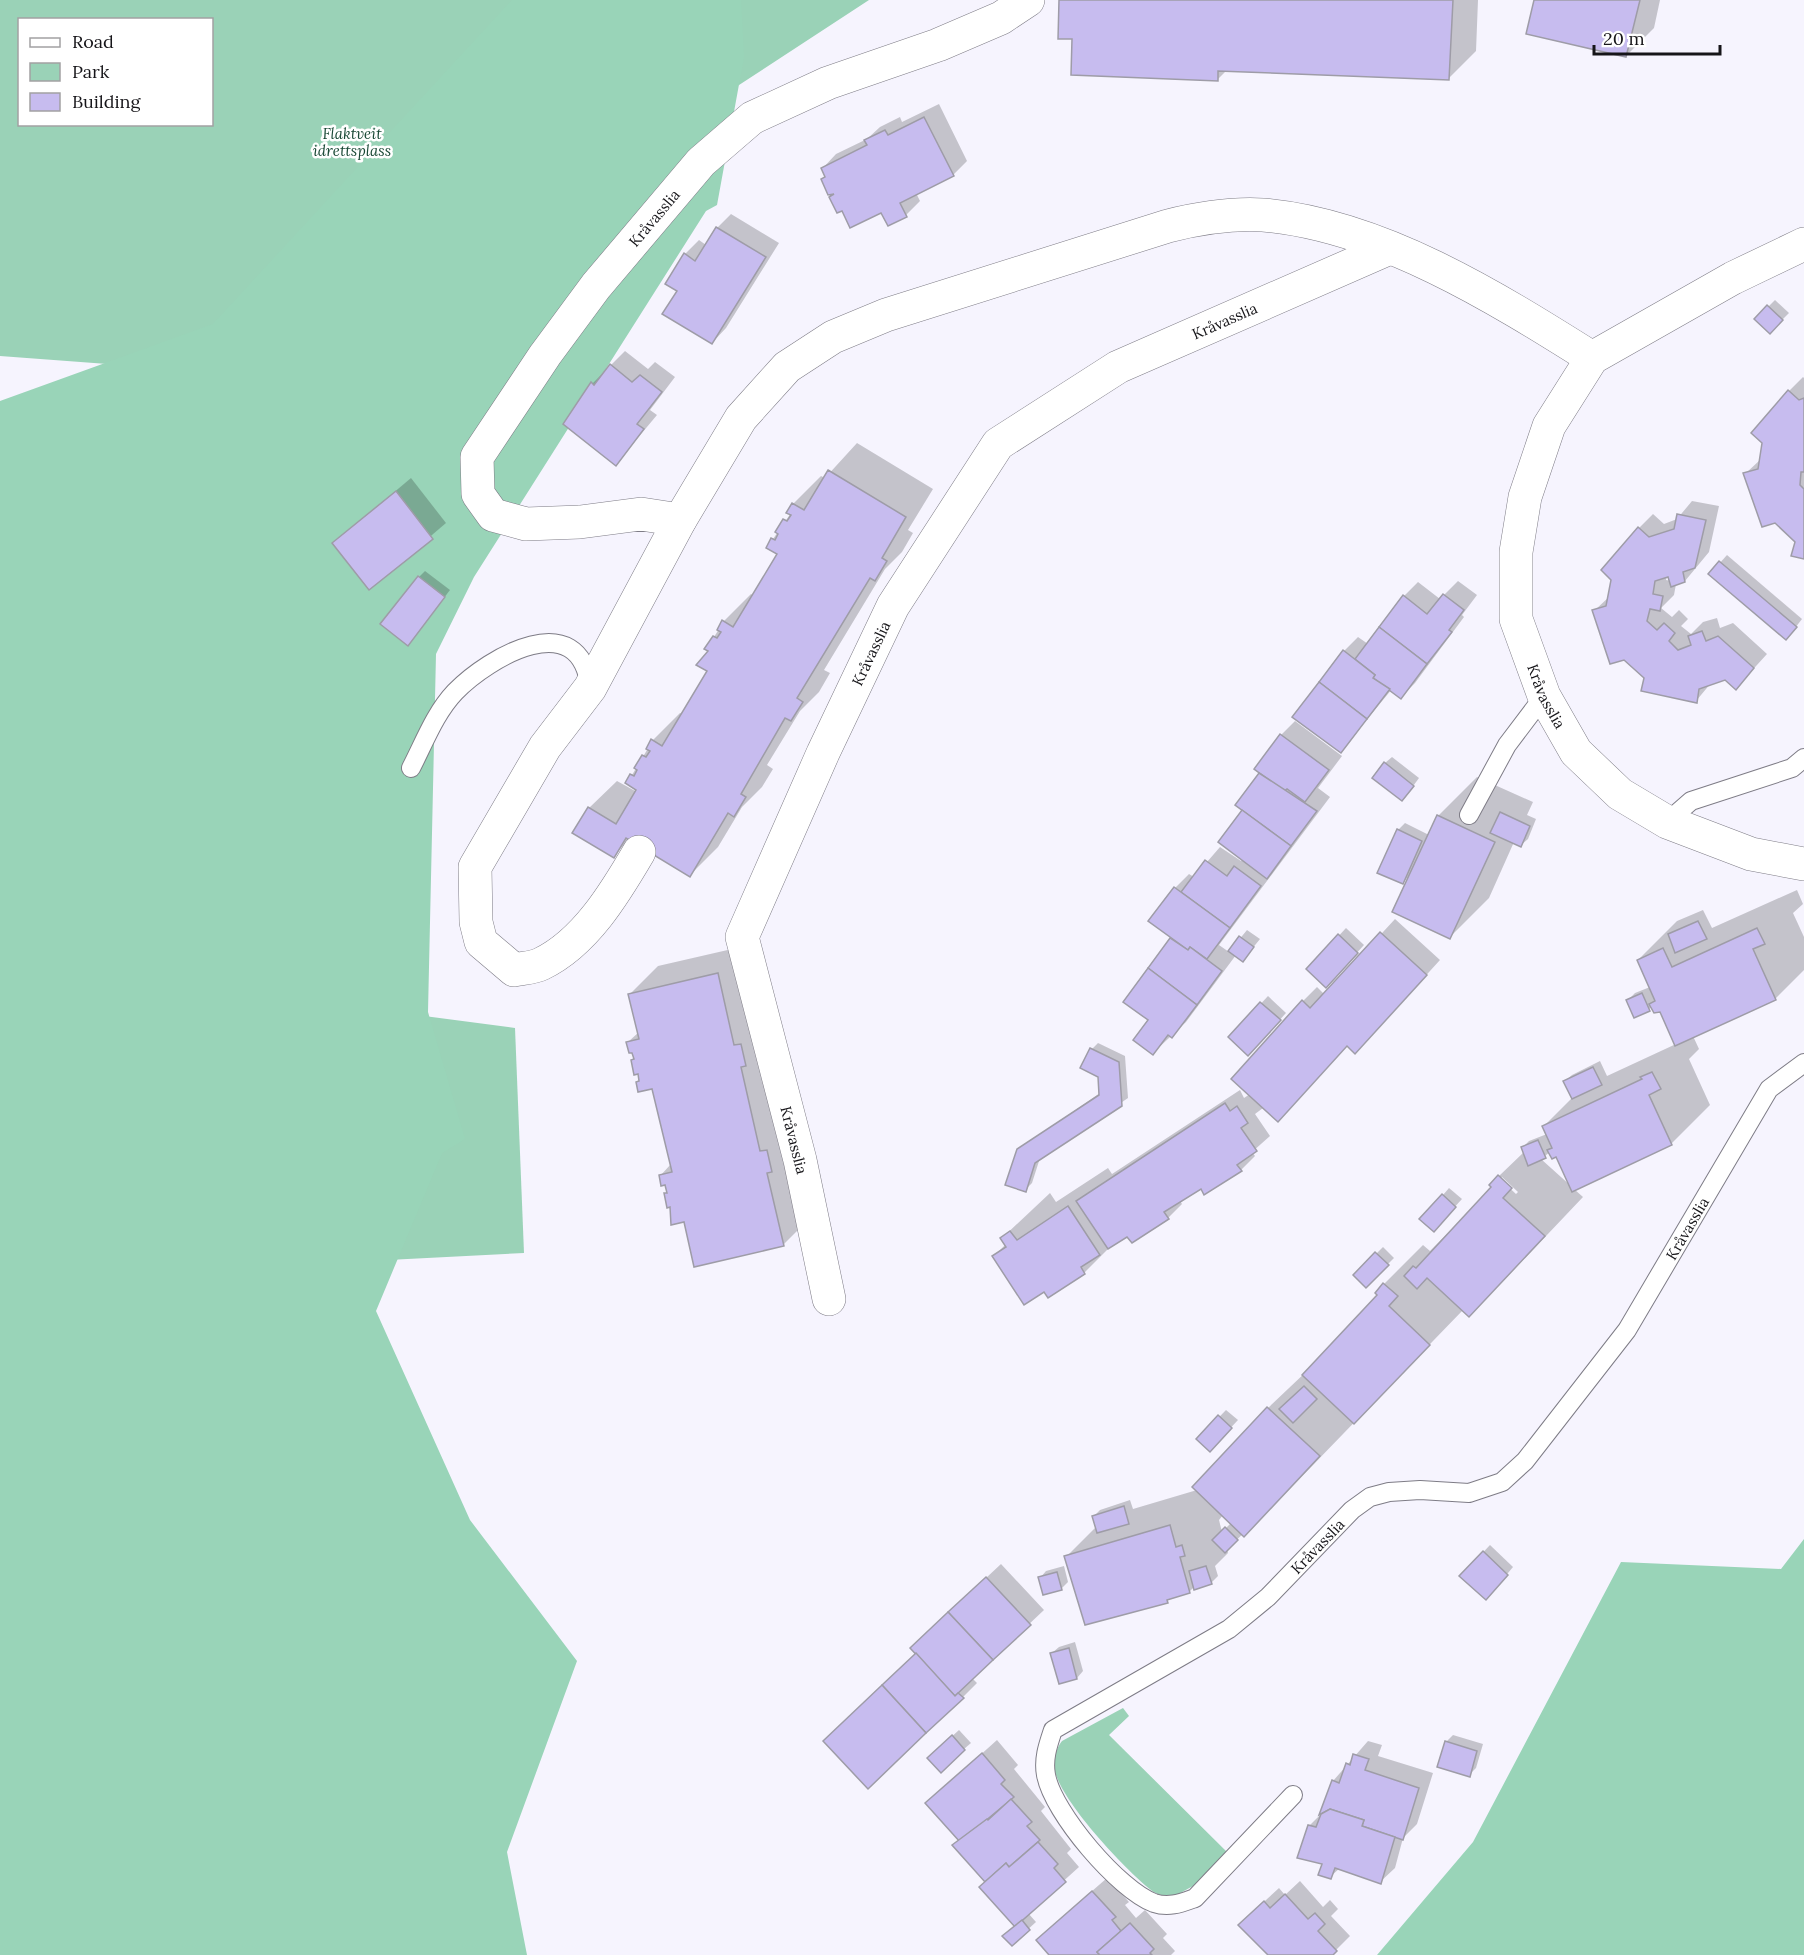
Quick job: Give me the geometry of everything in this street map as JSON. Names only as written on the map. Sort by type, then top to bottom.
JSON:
[{"type":"street","name":"Kråvasslia","points":[[680,520],[641,514],[580,522],[526,524],[493,515],[478,494],[477,457],[544,355],[596,286],[701,162],[752,118],[828,83],[938,45],[1001,18],[1028,0]]},
{"type":"street","points":[[639,852],[600,911],[568,948],[539,965],[514,970],[481,942],[476,922],[475,867],[544,747],[590,688],[680,520],[741,418],[787,367],[833,337],[886,315],[1168,226],[1210,216],[1274,217],[1325,227],[1390,248],[1500,300],[1592,358]]},
{"type":"street","name":"Kråvasslia","points":[[1804,244],[1733,278],[1592,358],[1549,426],[1525,497],[1516,552],[1516,619],[1544,696],[1576,752],[1620,794],[1667,822],[1751,854],[1804,864]]},
{"type":"street","name":"Kråvasslia","points":[[829,1299],[800,1160],[742,937],[823,753],[893,606],[998,444],[1118,367],[1390,248]]},
{"type":"lane","points":[[411,768],[435,719],[453,694],[474,675],[507,654],[533,645],[567,645],[577,653],[590,688]]},
{"type":"lane","points":[[1469,815],[1507,745],[1544,696]]},
{"type":"lane","points":[[1667,822],[1691,801],[1792,768],[1804,758]]},
{"type":"lane","name":"Kråvasslia","points":[[1293,1795],[1195,1898],[1176,1905],[1157,1904],[1141,1897],[1092,1853],[1057,1803],[1046,1775],[1046,1749],[1053,1730],[1229,1629],[1268,1597],[1352,1510],[1370,1497],[1389,1492],[1420,1490],[1469,1493],[1502,1482],[1525,1461],[1627,1330],[1769,1089],[1804,1063]]},
{"type":"green space","name":"Flaktveit idrettsplass","points":[[0,0],[869,0],[716,100],[228,373],[0,356]]},
{"type":"green space","points":[[512,0],[741,0],[744,57],[717,205],[706,211],[474,577],[436,654],[428,1012],[465,1139],[442,1153],[376,1311],[470,1520],[577,1661],[507,1852],[527,1955],[0,1955],[0,401],[213,324]]},
{"type":"green space","points":[[394,1012],[515,1028],[524,1253],[388,1260]]},
{"type":"green space","points":[[1804,1539],[1804,1955],[1377,1955],[1473,1842],[1621,1562],[1781,1569]]},
{"type":"green space","points":[[1123,1708],[1129,1716],[1109,1735],[1227,1852],[1193,1886],[1173,1897],[1151,1890],[1094,1833],[1067,1797],[1058,1781],[1054,1767],[1058,1746],[1062,1741]]},
{"type":"building","points":[[1059,0],[1453,0],[1449,80],[1218,71],[1218,81],[1071,75],[1072,39],[1058,39]]},
{"type":"building","points":[[1534,0],[1640,0],[1626,57],[1526,34]]},
{"type":"building","points":[[924,117],[954,176],[900,203],[907,217],[888,226],[881,213],[850,228],[842,211],[837,213],[829,197],[834,194],[828,195],[821,179],[825,177],[821,168],[867,145],[864,140],[885,130],[888,135]]},
{"type":"building","points":[[716,227],[766,257],[712,344],[662,314],[677,291],[665,284],[684,253],[695,261]]},
{"type":"building","points":[[1767,305],[1783,320],[1770,334],[1754,319]]},
{"type":"building","points":[[610,364],[632,382],[640,375],[662,392],[637,424],[644,429],[616,466],[563,424],[591,382],[594,385]]},
{"type":"building","points":[[1788,390],[1799,400],[1804,398],[1804,472],[1801,472],[1800,485],[1804,489],[1804,559],[1791,556],[1795,542],[1775,523],[1762,527],[1743,473],[1758,469],[1762,443],[1751,433]]},
{"type":"building","points":[[828,470],[906,517],[882,558],[887,561],[875,581],[870,578],[797,698],[803,702],[791,721],[785,718],[741,794],[746,797],[734,817],[728,813],[690,877],[626,838],[614,858],[572,833],[588,807],[616,824],[636,790],[625,783],[630,774],[634,776],[637,770],[634,768],[642,755],[646,757],[650,751],[646,749],[651,739],[662,746],[707,671],[696,665],[708,651],[704,649],[713,636],[717,638],[721,632],[717,630],[722,620],[733,627],[777,554],[766,548],[771,538],[775,540],[778,534],[775,532],[783,519],[787,521],[791,515],[786,513],[792,503],[804,510]]},
{"type":"building","points":[[396,491],[433,539],[369,590],[332,543]]},
{"type":"building","points":[[1677,514],[1706,520],[1695,568],[1683,572],[1685,582],[1671,587],[1668,577],[1655,581],[1653,594],[1663,596],[1660,611],[1650,609],[1647,621],[1657,630],[1664,623],[1675,633],[1669,641],[1678,650],[1691,645],[1688,636],[1702,631],[1706,641],[1718,636],[1754,668],[1736,690],[1725,680],[1699,689],[1697,703],[1641,691],[1644,678],[1624,660],[1610,664],[1592,610],[1606,606],[1611,580],[1601,570],[1638,527],[1649,537],[1674,529]]},
{"type":"building","points":[[1719,561],[1797,627],[1786,640],[1708,574]]},
{"type":"building","points":[[418,576],[445,597],[408,646],[380,624]]},
{"type":"building","points":[[1443,594],[1464,610],[1449,630],[1452,632],[1427,664],[1379,627],[1403,595],[1427,614]]},
{"type":"building","points":[[1379,627],[1427,664],[1401,699],[1373,678],[1375,675],[1355,659]]},
{"type":"building","points":[[1343,650],[1375,675],[1373,678],[1390,689],[1367,719],[1319,682]]},
{"type":"building","points":[[1319,682],[1367,719],[1341,753],[1292,717]]},
{"type":"building","points":[[1280,734],[1329,770],[1305,802],[1287,789],[1284,791],[1254,769]]},
{"type":"building","points":[[1384,762],[1414,786],[1402,801],[1372,778]]},
{"type":"building","points":[[1259,773],[1317,811],[1291,846],[1235,805]]},
{"type":"building","points":[[1242,810],[1291,846],[1267,879],[1218,842]]},
{"type":"building","points":[[1500,812],[1530,826],[1521,847],[1490,833]]},
{"type":"building","points":[[1437,815],[1495,842],[1450,939],[1392,912]]},
{"type":"building","points":[[1397,829],[1422,841],[1403,884],[1377,873]]},
{"type":"building","points":[[1205,860],[1227,876],[1234,866],[1261,886],[1230,928],[1181,892]]},
{"type":"building","points":[[1174,887],[1230,928],[1207,959],[1190,947],[1188,950],[1148,921]]},
{"type":"building","points":[[1698,921],[1707,939],[1675,953],[1668,934]]},
{"type":"building","points":[[1757,928],[1765,944],[1753,949],[1776,1000],[1675,1046],[1660,1012],[1654,1013],[1649,1004],[1655,1001],[1637,960],[1663,948],[1672,967]]},
{"type":"building","points":[[1380,932],[1427,975],[1355,1054],[1347,1046],[1278,1122],[1231,1079],[1302,1000],[1310,1008]]},
{"type":"building","points":[[1338,934],[1358,953],[1326,988],[1306,969]]},
{"type":"building","points":[[1239,936],[1254,947],[1243,962],[1228,951]]},
{"type":"building","points":[[1170,938],[1188,950],[1190,947],[1222,971],[1197,1005],[1148,968]]},
{"type":"building","points":[[1148,968],[1197,1005],[1172,1038],[1168,1035],[1153,1055],[1133,1040],[1148,1020],[1123,1002]]},
{"type":"building","points":[[718,973],[734,1045],[741,1044],[746,1066],[741,1067],[760,1151],[767,1150],[772,1172],[767,1173],[784,1246],[694,1267],[684,1222],[671,1225],[670,1207],[667,1208],[664,1193],[667,1193],[665,1185],[661,1186],[659,1175],[672,1172],[652,1089],[638,1092],[636,1082],[639,1081],[638,1074],[634,1075],[631,1060],[634,1059],[632,1053],[629,1053],[626,1042],[639,1039],[628,994]]},
{"type":"building","points":[[1642,993],[1650,1011],[1634,1018],[1626,1000]]},
{"type":"building","points":[[1260,1002],[1281,1020],[1248,1056],[1228,1037]]},
{"type":"building","points":[[1090,1048],[1119,1062],[1122,1106],[1035,1163],[1026,1192],[1005,1185],[1017,1149],[1099,1095],[1098,1077],[1080,1068]]},
{"type":"building","points":[[1593,1067],[1602,1085],[1572,1099],[1563,1081]]},
{"type":"building","points":[[1652,1072],[1661,1089],[1649,1095],[1672,1145],[1572,1192],[1556,1157],[1552,1159],[1547,1150],[1552,1148],[1542,1126],[1642,1079],[1640,1077]]},
{"type":"building","points":[[1225,1103],[1230,1111],[1237,1106],[1248,1123],[1241,1128],[1257,1151],[1237,1165],[1242,1171],[1204,1195],[1201,1189],[1164,1212],[1169,1219],[1132,1243],[1127,1237],[1108,1249],[1076,1201]]},
{"type":"building","points":[[1538,1140],[1546,1158],[1528,1166],[1521,1147]]},
{"type":"building","points":[[1498,1175],[1512,1188],[1503,1198],[1545,1236],[1469,1317],[1427,1278],[1417,1289],[1404,1276],[1413,1266],[1416,1268],[1491,1187],[1489,1185]]},
{"type":"building","points":[[1442,1194],[1456,1207],[1434,1232],[1419,1219]]},
{"type":"building","points":[[1068,1206],[1100,1255],[1081,1267],[1085,1274],[1048,1298],[1044,1292],[1024,1305],[992,1256],[1006,1247],[1000,1238],[1010,1231],[1017,1240]]},
{"type":"building","points":[[1375,1252],[1389,1265],[1366,1288],[1353,1275]]},
{"type":"building","points":[[1383,1283],[1398,1296],[1389,1306],[1430,1345],[1354,1424],[1302,1375],[1377,1295],[1375,1293]]},
{"type":"building","points":[[1304,1386],[1317,1399],[1293,1423],[1279,1409]]},
{"type":"building","points":[[1267,1407],[1320,1456],[1244,1537],[1192,1487]]},
{"type":"building","points":[[1218,1415],[1232,1428],[1210,1452],[1196,1439]]},
{"type":"building","points":[[1124,1506],[1129,1524],[1097,1533],[1092,1516]]},
{"type":"building","points":[[1170,1525],[1176,1547],[1182,1545],[1185,1556],[1180,1557],[1190,1593],[1167,1600],[1168,1603],[1085,1625],[1064,1556]]},
{"type":"building","points":[[1225,1527],[1238,1540],[1225,1553],[1212,1540]]},
{"type":"building","points":[[1483,1551],[1508,1575],[1486,1600],[1459,1576]]},
{"type":"building","points":[[1206,1566],[1212,1584],[1194,1590],[1189,1571]]},
{"type":"building","points":[[1057,1572],[1062,1590],[1043,1595],[1038,1577]]},
{"type":"building","points":[[986,1577],[1031,1625],[993,1660],[948,1612]]},
{"type":"building","points":[[948,1612],[993,1660],[955,1696],[910,1648]]},
{"type":"building","points":[[1069,1648],[1077,1679],[1059,1684],[1050,1653]]},
{"type":"building","points":[[916,1653],[955,1696],[958,1693],[964,1698],[926,1733],[882,1685]]},
{"type":"building","points":[[882,1685],[926,1733],[868,1789],[823,1741]]},
{"type":"building","points":[[952,1735],[965,1750],[941,1773],[927,1758]]},
{"type":"building","points":[[1445,1741],[1477,1751],[1470,1777],[1437,1767]]},
{"type":"building","points":[[982,1753],[1005,1780],[1001,1784],[1014,1797],[960,1842],[925,1803]]},
{"type":"building","points":[[1353,1754],[1369,1759],[1365,1770],[1419,1788],[1403,1840],[1362,1826],[1364,1820],[1330,1809],[1319,1815],[1332,1780],[1339,1783],[1346,1763],[1350,1765]]},
{"type":"building","points":[[1011,1799],[1032,1822],[1027,1826],[1040,1840],[1009,1867],[1006,1863],[985,1882],[952,1845],[988,1820]]},
{"type":"building","points":[[1330,1809],[1364,1820],[1362,1826],[1395,1837],[1381,1884],[1335,1868],[1331,1879],[1318,1875],[1322,1864],[1297,1858],[1308,1825],[1316,1827],[1321,1814]]},
{"type":"building","points":[[1038,1842],[1058,1864],[1054,1868],[1066,1882],[1015,1927],[979,1887],[1006,1863],[1009,1867]]},
{"type":"building","points":[[1092,1891],[1116,1917],[1112,1920],[1121,1931],[1097,1952],[1100,1955],[1049,1955],[1036,1940]]},
{"type":"building","points":[[1285,1894],[1308,1919],[1315,1913],[1325,1924],[1318,1931],[1337,1951],[1333,1955],[1268,1955],[1238,1925],[1264,1901],[1270,1908]]},
{"type":"building","points":[[1022,1920],[1030,1930],[1012,1946],[1002,1936]]},
{"type":"building","points":[[1130,1923],[1154,1949],[1150,1953],[1152,1955],[1100,1955],[1097,1952]]}]
